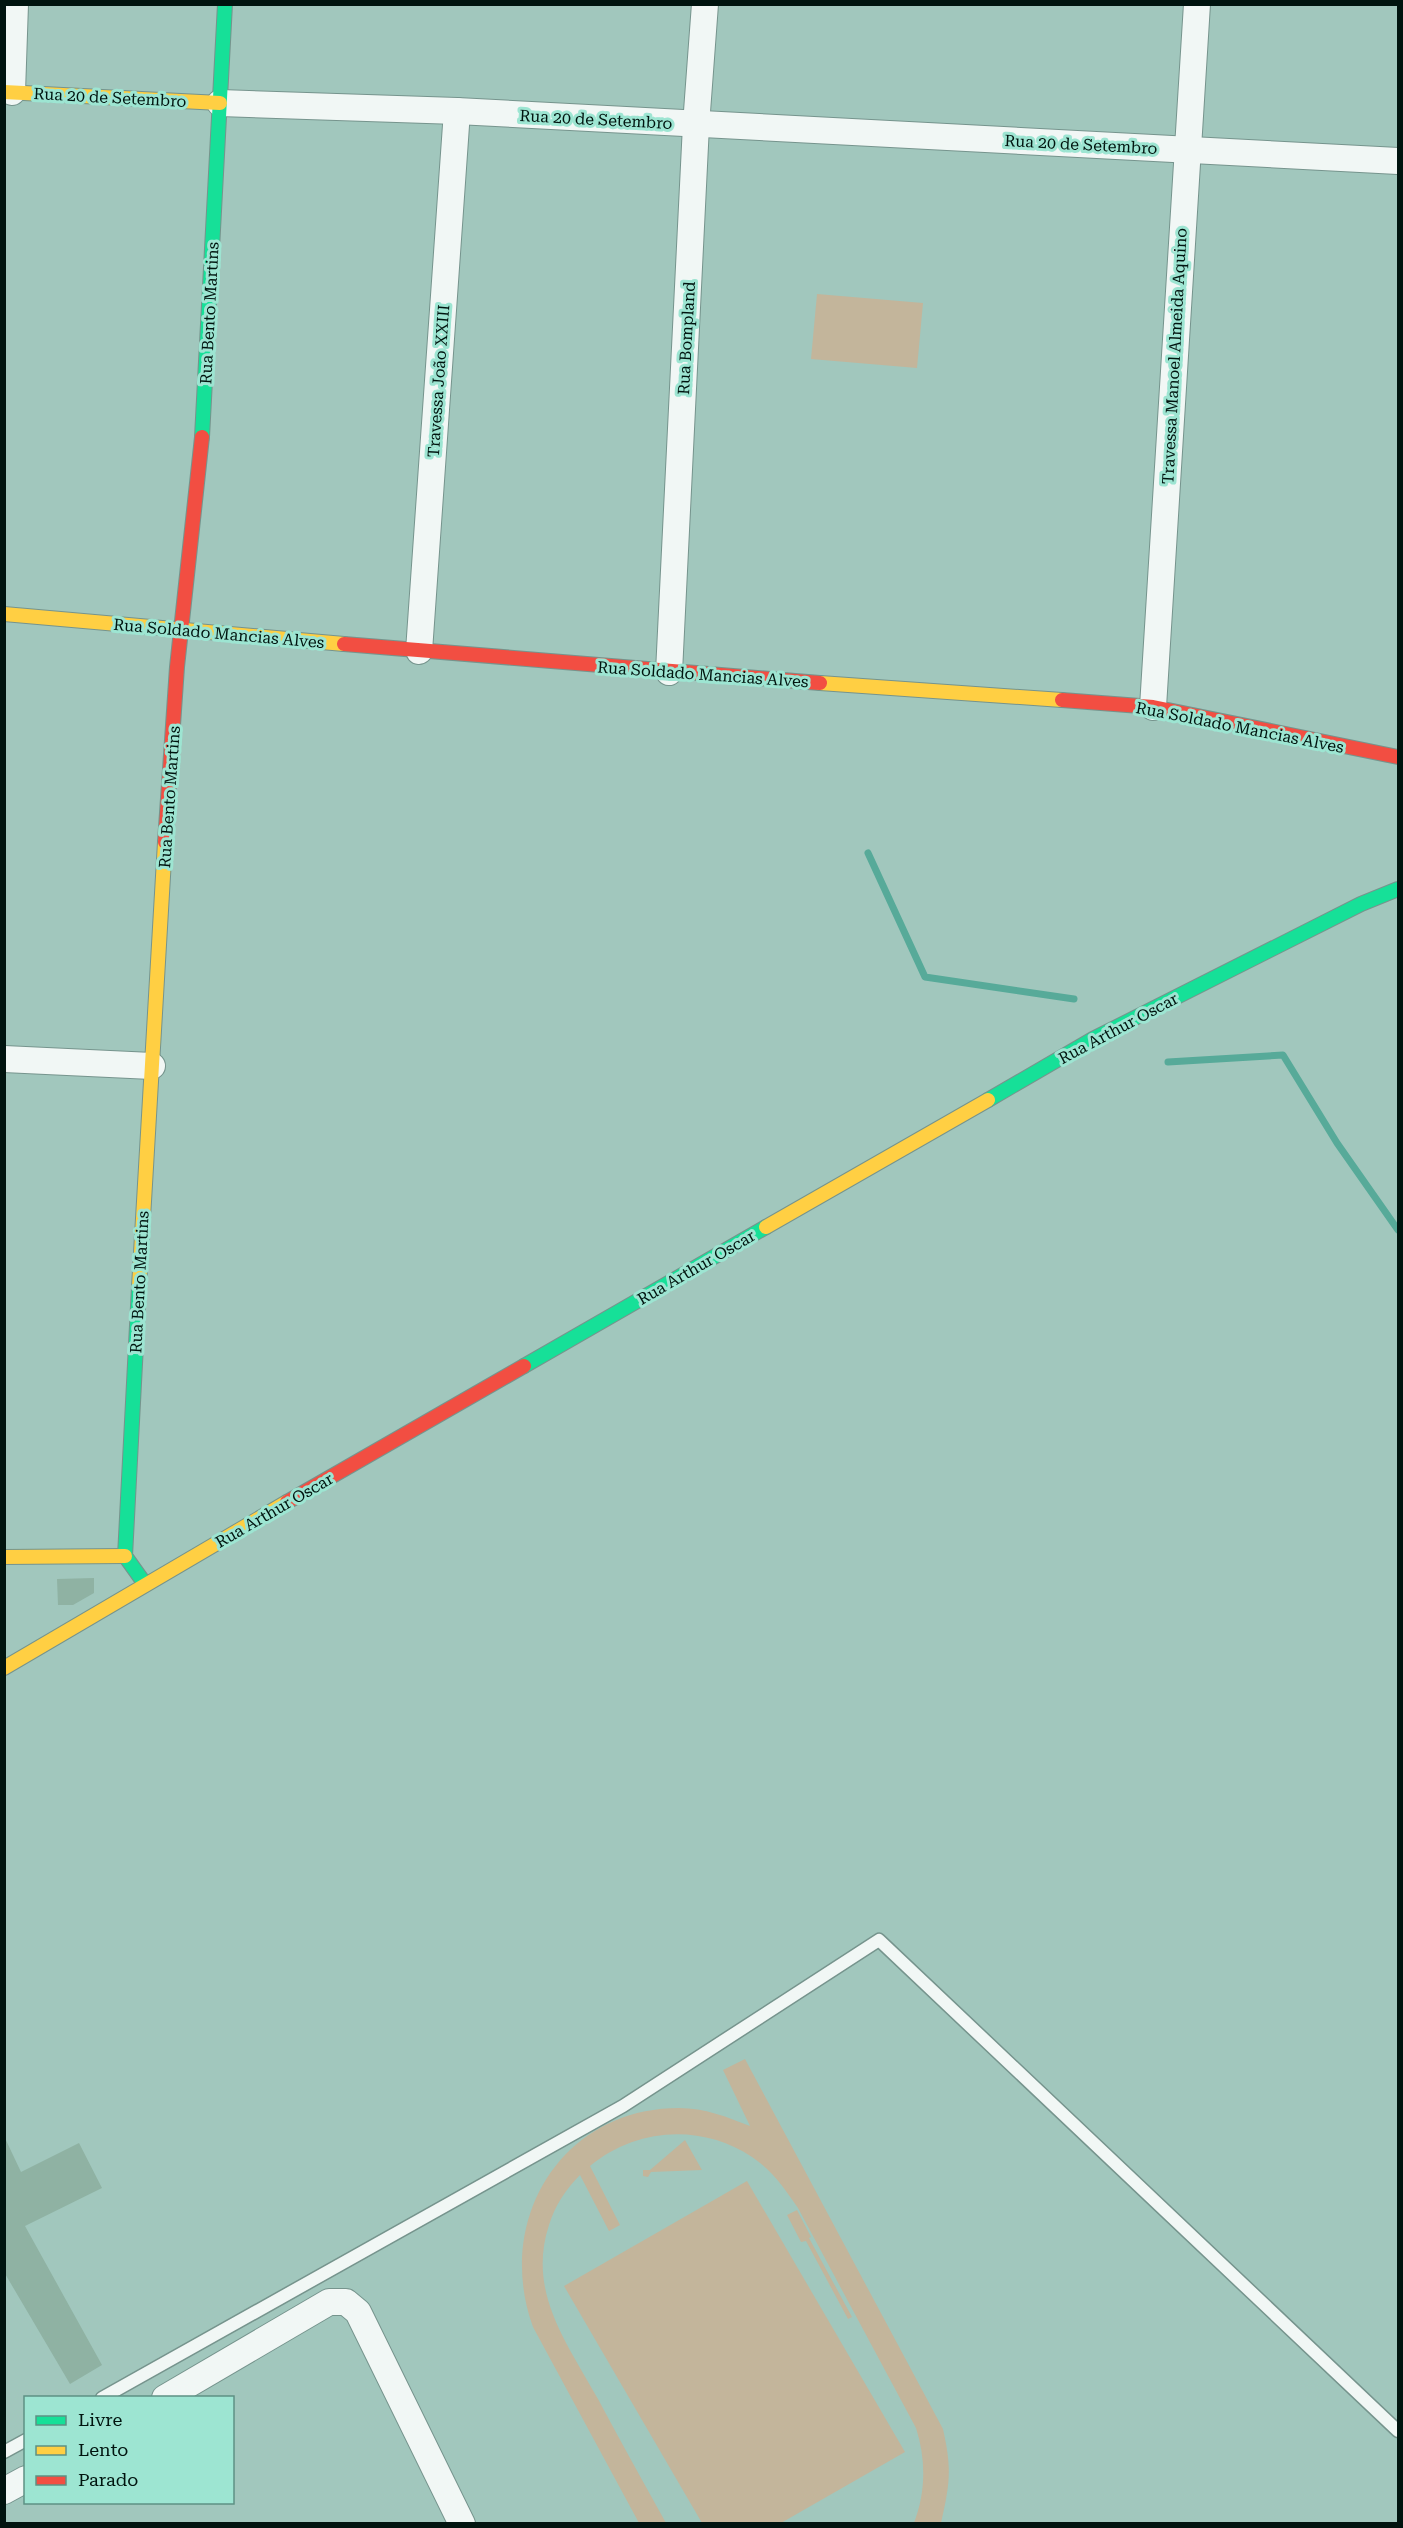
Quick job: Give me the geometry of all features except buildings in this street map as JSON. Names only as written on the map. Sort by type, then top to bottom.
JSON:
[{"type":"street","points":[[8,92],[15,4]]},
{"type":"street","name":"Rua Bento Martins","points":[[125,1556],[148,1108],[177,666],[202,432],[225,4]]},
{"type":"street","name":"Rua Bompland","points":[[669,672],[696,125],[705,4]]},
{"type":"street","name":"Travessa Manoel Almeida Aquino","points":[[1153,707],[1197,4]]},
{"type":"street","name":"Rua 20 de Setembro","points":[[8,92],[220,103],[458,111],[1398,161]]},
{"type":"street","name":"Travessa João XXIII","points":[[419,651],[458,111]]},
{"type":"street","name":"Rua Soldado Mancias Alves","points":[[4,614],[669,672],[1153,707],[1398,757]]},
{"type":"street","name":"Rua Arthur Oscar","points":[[4,1668],[145,1584],[1093,1039],[1361,904],[1398,889]]},
{"type":"street","points":[[4,1059],[152,1066]]},
{"type":"street","points":[[4,1557],[125,1556],[145,1584]]},
{"type":"street","points":[[167,2396],[329,2302],[346,2302],[358,2312],[462,2523]]},
{"type":"street","points":[[4,2491],[24,2480]]},
{"type":"lane","points":[[104,2396],[622,2106],[879,1940],[1398,2431]]},
{"type":"lane","points":[[4,2452],[24,2441]]},
{"type":"shaded area","points":[[817,294],[923,303],[917,368],[811,359]]},
{"type":"shaded area","points":[[745,2059],[943,2429],[949,2476],[941,2523],[914,2523],[923,2487],[922,2452],[916,2428],[798,2208],[766,2168],[732,2146],[712,2139],[669,2134],[648,2137],[608,2153],[590,2166],[620,2225],[609,2231],[580,2175],[565,2192],[554,2211],[544,2249],[543,2273],[547,2295],[563,2337],[666,2523],[639,2523],[533,2327],[523,2287],[523,2248],[531,2211],[547,2177],[571,2149],[601,2127],[638,2113],[689,2108],[716,2114],[750,2126],[723,2070]]},
{"type":"shaded area","points":[[685,2140],[702,2170],[651,2172],[648,2177],[643,2176],[643,2170],[650,2170]]},
{"type":"shaded area","points":[[747,2181],[905,2452],[781,2523],[702,2523],[564,2286]]},
{"type":"shaded area","points":[[797,2210],[811,2237],[809,2238],[852,2317],[848,2319],[806,2241],[801,2242],[787,2215]]},
{"type":"waterway","points":[[868,853],[925,977],[1074,999]]},
{"type":"waterway","points":[[1168,1062],[1283,1055],[1337,1143],[1398,1230]]},
{"type":"traffic: fast","points":[[202,437],[225,4]]},
{"type":"traffic: fast","points":[[988,1100],[1093,1039],[1361,904],[1398,889]]},
{"type":"traffic: fast","points":[[524,1366],[766,1227]]},
{"type":"traffic: fast","points":[[139,1287],[125,1556],[145,1584]]},
{"type":"traffic: slow","points":[[4,92],[220,103]]},
{"type":"traffic: slow","points":[[4,614],[344,644]]},
{"type":"traffic: slow","points":[[820,683],[1062,700]]},
{"type":"traffic: slow","points":[[139,1287],[165,842]]},
{"type":"traffic: slow","points":[[766,1227],[988,1100]]},
{"type":"traffic: slow","points":[[4,1668],[287,1502]]},
{"type":"traffic: slow","points":[[4,1557],[125,1556]]},
{"type":"traffic: jam","points":[[165,842],[177,667],[202,437]]},
{"type":"traffic: jam","points":[[344,644],[820,683]]},
{"type":"traffic: jam","points":[[1062,700],[1153,707],[1398,757]]},
{"type":"traffic: jam","points":[[287,1502],[524,1366]]}]
